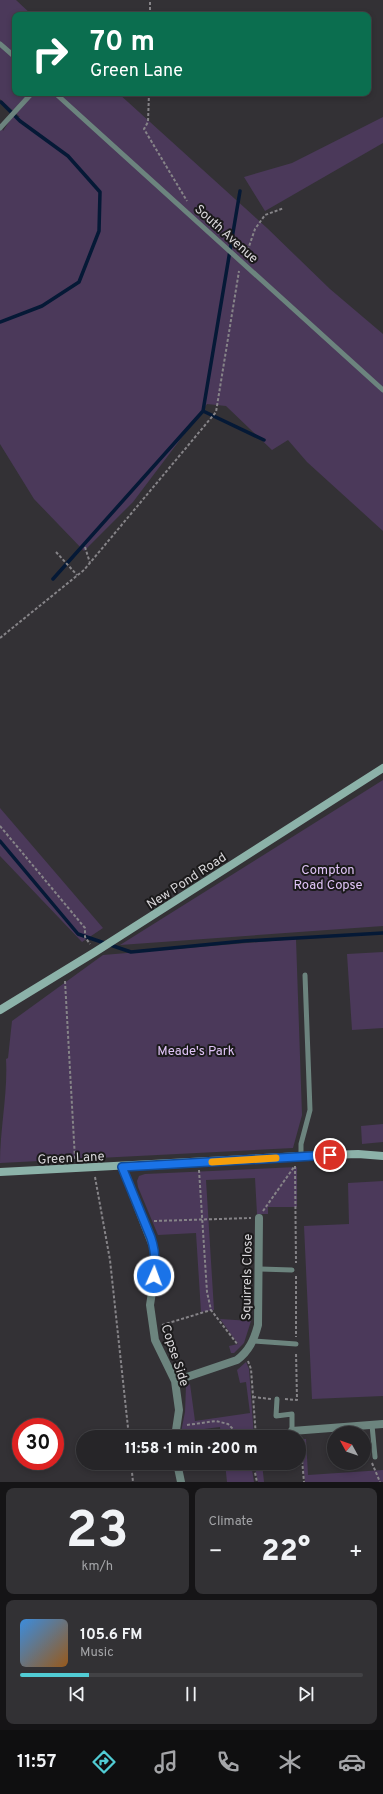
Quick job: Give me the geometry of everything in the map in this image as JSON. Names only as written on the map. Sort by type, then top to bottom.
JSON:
[{"type":"main road","name":"New Pond Road","points":[[0,1010],[383,768]]},
{"type":"main road","name":"Green Lane","points":[[0,1172],[122,1167],[302,1156],[358,1154],[383,1156]]},
{"type":"street","name":"Copse Side","points":[[122,1167],[154,1249],[155,1261],[150,1305],[156,1340],[175,1381],[179,1410],[176,1430]]},
{"type":"street","name":"Squirrels Close","points":[[175,1381],[226,1365],[237,1360],[245,1354],[254,1341],[258,1325],[260,1269],[259,1218]]},
{"type":"street","points":[[306,1432],[383,1424]]},
{"type":"street","points":[[178,1470],[181,1482]]},
{"type":"lane","points":[[0,44],[12,54]]},
{"type":"lane","points":[[0,128],[29,96]]},
{"type":"lane","name":"South Avenue","points":[[58,96],[243,261],[383,390]]},
{"type":"lane","points":[[302,1156],[301,1144],[310,1110],[305,975]]},
{"type":"lane","points":[[260,1269],[294,1268]]},
{"type":"lane","points":[[254,1341],[296,1344]]},
{"type":"lane","points":[[277,1399],[276,1416],[292,1414],[292,1430]]},
{"type":"lane","points":[[372,1425],[375,1457]]},
{"type":"path","points":[[150,0],[150,12]]},
{"type":"path","points":[[149,96],[147,124],[144,130],[189,204]]},
{"type":"path","points":[[0,638],[90,563],[216,412],[243,261],[255,229],[265,215],[284,208]]},
{"type":"path","points":[[85,547],[90,563]]},
{"type":"path","points":[[56,552],[77,575]]},
{"type":"path","points":[[0,826],[84,928],[85,937]]},
{"type":"path","points":[[59,974],[66,981],[75,1160],[79,1169]]},
{"type":"path","points":[[144,1222],[259,1218],[267,1204],[302,1156]]},
{"type":"path","points":[[199,1162],[207,1292],[211,1310],[245,1354],[251,1369],[255,1430]]},
{"type":"path","points":[[294,1268],[295,1166]]},
{"type":"path","points":[[93,1168],[110,1260],[128,1430]]},
{"type":"path","points":[[253,1397],[297,1400],[296,1274]]},
{"type":"path","points":[[153,1328],[211,1310]]},
{"type":"path","points":[[176,1426],[216,1421],[228,1424],[234,1430]]},
{"type":"path","points":[[375,1457],[369,1457],[380,1482]]},
{"type":"path","points":[[132,1470],[133,1482]]},
{"type":"path","points":[[254,1470],[257,1482]]},
{"type":"path","points":[[303,1470],[304,1482]]},
{"type":"green space","points":[[0,0],[16,0],[29,12],[12,12],[12,96],[121,96],[267,228],[330,289],[383,334],[383,531],[307,462],[288,440],[272,450],[226,406],[207,404],[133,502],[84,551],[34,499],[0,444],[0,123],[3,131],[12,117],[20,117],[0,99]]},
{"type":"green space","points":[[383,117],[383,143],[265,211],[244,177],[292,163]]},
{"type":"green space","name":"Compton Road Copse","points":[[383,780],[383,926],[120,945]]},
{"type":"green space","points":[[0,808],[103,928],[82,942],[0,856]]},
{"type":"green space","name":"Meade's Park","points":[[296,939],[302,1115],[293,1148],[0,1163],[6,1085],[6,1059],[8,1058],[12,1021],[103,955]]},
{"type":"green space","points":[[383,952],[383,1028],[352,1030],[347,954]]},
{"type":"green space","points":[[383,1124],[383,1142],[362,1144],[361,1126]]},
{"type":"green space","points":[[297,1167],[297,1207],[268,1207],[268,1214],[257,1214],[255,1178],[206,1180],[214,1310],[201,1312],[196,1233],[158,1235],[138,1187],[137,1181],[139,1176],[145,1174]]},
{"type":"green space","points":[[383,1181],[383,1396],[312,1399],[304,1226],[349,1224],[348,1183]]},
{"type":"green space","points":[[220,1319],[251,1321],[244,1343],[234,1353],[231,1353],[229,1346],[238,1344]]},
{"type":"green space","points":[[246,1362],[249,1369],[253,1430],[220,1430],[220,1427],[181,1430],[185,1412],[186,1386],[190,1384],[195,1421],[250,1413],[246,1382],[240,1383],[237,1370]]},
{"type":"green space","points":[[306,1439],[308,1475],[383,1470],[383,1482],[305,1482],[304,1470],[306,1470]]},
{"type":"green space","points":[[226,1470],[252,1470],[254,1482],[227,1482]]},
{"type":"green space","points":[[255,1470],[263,1470],[264,1482],[258,1482]]},
{"type":"waterway","points":[[0,322],[42,306],[79,282],[99,231],[100,192],[68,156],[20,121],[1,102]]},
{"type":"waterway","points":[[53,579],[203,411],[240,191]]},
{"type":"waterway","points":[[203,411],[264,440]]},
{"type":"waterway","points":[[0,841],[78,934],[131,952],[244,941],[383,933]]},
{"type":"slow traffic","points":[[212,1162],[276,1158]]},
{"type":"route","points":[[154,1276],[156,1267],[151,1238],[122,1167],[330,1155]]}]
